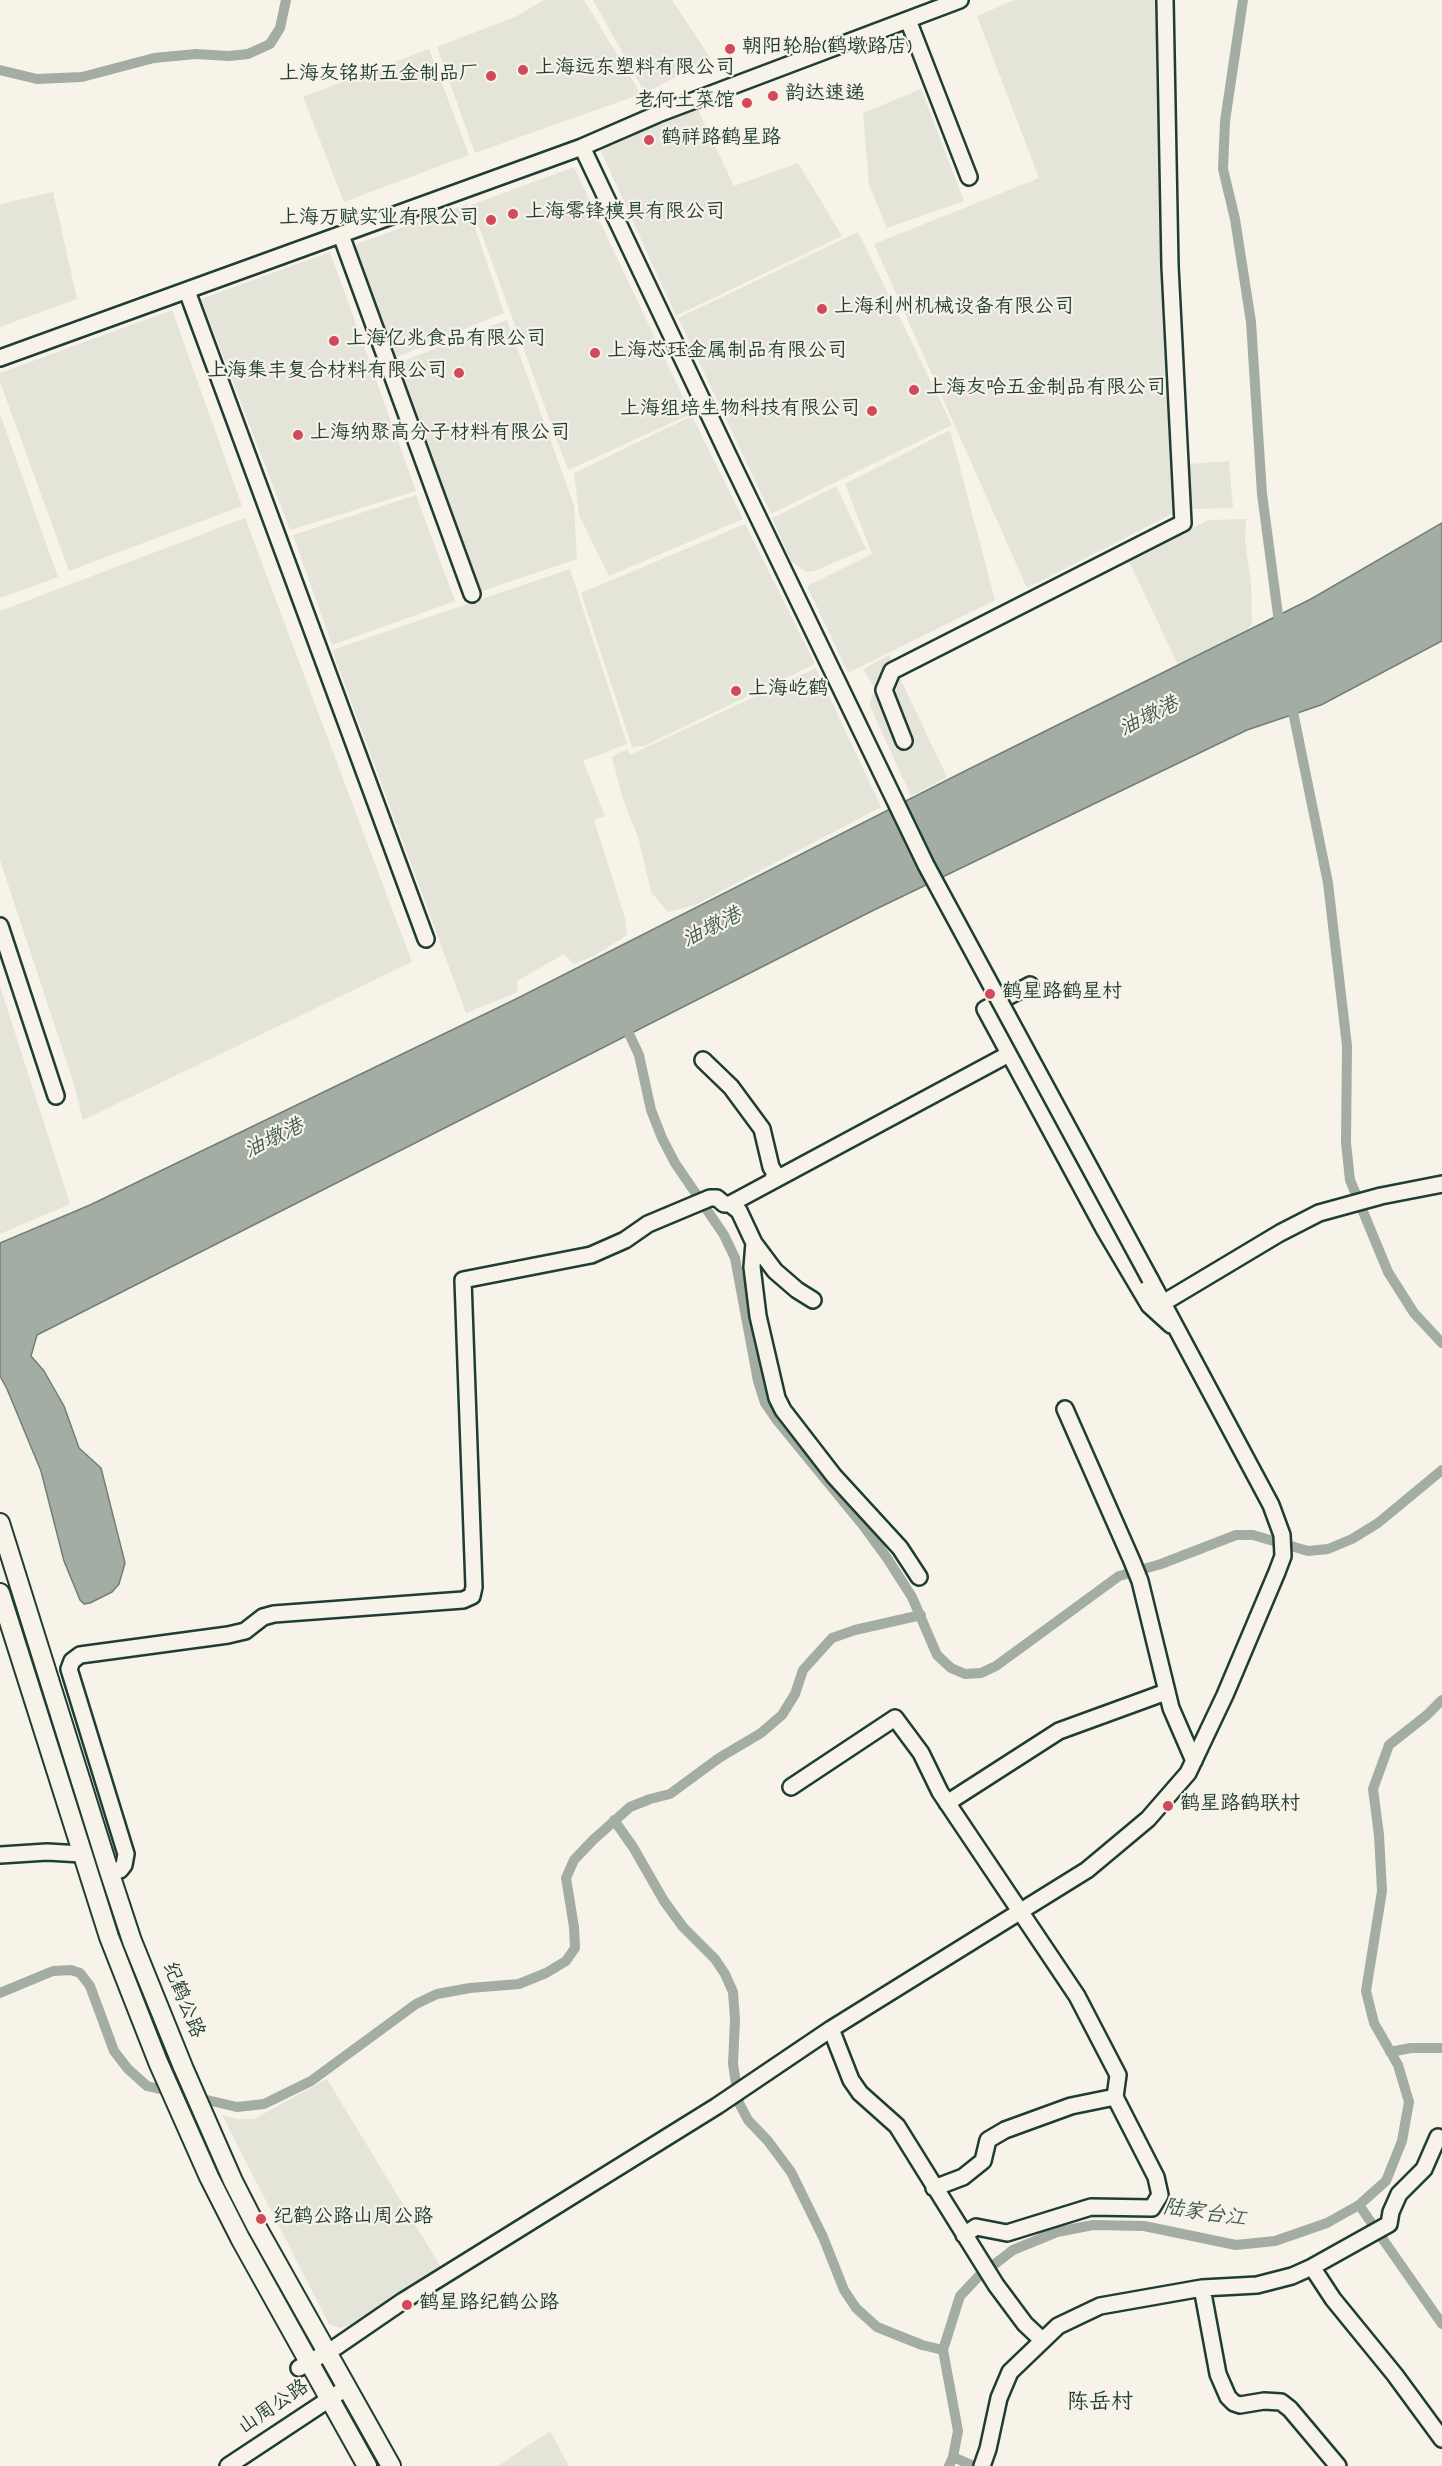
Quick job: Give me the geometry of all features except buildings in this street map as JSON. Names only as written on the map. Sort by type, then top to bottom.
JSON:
[{"type":"main road","name":"纪鹤公路","points":[[0,1523],[132,1941],[183,2067],[249,2213],[391,2466]]},
{"type":"main road","points":[[0,1593],[109,1937],[158,2062],[215,2188],[304,2365],[328,2399],[367,2466]]},
{"type":"street","points":[[0,358],[582,147],[658,114],[960,0]]},
{"type":"street","points":[[904,741],[884,690],[892,670],[1153,536],[1183,524],[1170,266],[1165,0]]},
{"type":"street","points":[[908,20],[969,177]]},
{"type":"street","points":[[304,2365],[717,2106],[831,2029],[1020,1912],[1108,1854],[1164,1802],[1188,1773],[1226,1695],[1283,1557],[1282,1535],[1270,1505],[926,865],[582,147]]},
{"type":"street","points":[[341,235],[472,594]]},
{"type":"street","points":[[187,291],[426,939]]},
{"type":"street","points":[[0,926],[56,1096]]},
{"type":"street","points":[[1030,985],[986,1009],[1104,1229],[1149,1305],[1178,1331]]},
{"type":"street","points":[[109,1871],[120,1870],[124,1865],[126,1854],[69,1669],[72,1661],[80,1655],[228,1635],[245,1631],[263,1617],[274,1614],[453,1601],[472,1596],[474,1587],[463,1280],[591,1255],[625,1240],[648,1224],[710,1198],[717,1198],[724,1204],[730,1204],[1009,1054]]},
{"type":"street","points":[[703,1060],[730,1087],[762,1129],[771,1167],[776,1175],[772,1180]]},
{"type":"street","points":[[1163,1303],[1280,1233],[1319,1213],[1381,1196],[1442,1184]]},
{"type":"street","points":[[730,1204],[739,1211],[754,1243],[775,1271],[813,1300]]},
{"type":"street","points":[[754,1243],[752,1267],[758,1316],[777,1398],[783,1410],[834,1476],[900,1548],[919,1577]]},
{"type":"street","points":[[1065,1409],[1140,1581],[1166,1692],[1194,1761]]},
{"type":"street","points":[[947,1803],[1059,1731],[1166,1692]]},
{"type":"street","points":[[791,1787],[895,1718],[921,1753],[947,1803],[1077,1996],[1118,2075],[1115,2097],[1156,2177],[1160,2195],[1152,2208],[1091,2207],[1007,2233],[976,2227],[963,2235]]},
{"type":"street","points":[[0,1855],[47,1852],[82,1854]]},
{"type":"street","points":[[831,2029],[851,2079],[860,2093],[897,2126],[996,2285],[1026,2324],[1042,2340]]},
{"type":"street","points":[[934,2188],[963,2177],[983,2161],[988,2140],[1005,2130],[1071,2106],[1115,2097]]},
{"type":"street","points":[[982,2466],[988,2450],[999,2398],[1010,2373],[1042,2340],[1067,2320],[1100,2306],[1202,2288],[1257,2284],[1292,2276],[1312,2267],[1379,2231],[1391,2221],[1391,2212],[1399,2194],[1424,2169],[1438,2137]]},
{"type":"street","points":[[1312,2267],[1333,2300],[1395,2375],[1442,2439]]},
{"type":"street","points":[[1202,2288],[1218,2374],[1228,2397],[1240,2405],[1264,2401],[1281,2402],[1290,2409],[1338,2466]]},
{"type":"street","name":"山周公路","points":[[228,2466],[346,2388]]},
{"type":"shaded area","points":[[544,0],[584,0],[641,94],[475,153],[437,47],[517,16]]},
{"type":"shaded area","points":[[593,0],[672,0],[711,59],[645,93]]},
{"type":"shaded area","points":[[1014,0],[1157,0],[1174,513],[1027,588],[874,244],[1039,178],[977,16]]},
{"type":"shaded area","points":[[429,49],[469,155],[344,202],[303,97]]},
{"type":"shaded area","points":[[921,89],[964,201],[887,228],[869,185],[863,113]]},
{"type":"shaded area","points":[[697,108],[734,186],[798,163],[842,236],[676,316],[600,149]]},
{"type":"shaded area","points":[[574,167],[691,414],[568,470],[471,205]]},
{"type":"shaded area","points":[[53,192],[77,299],[0,327],[0,204]]},
{"type":"shaded area","points":[[467,204],[504,313],[392,359],[351,246]]},
{"type":"shaded area","points":[[858,232],[952,425],[771,514],[678,318]]},
{"type":"shaded area","points":[[330,252],[416,491],[290,530],[201,299]]},
{"type":"shaded area","points":[[172,310],[242,506],[69,571],[0,382],[0,373]]},
{"type":"shaded area","points":[[507,320],[574,505],[577,559],[479,592],[396,364]]},
{"type":"shaded area","points":[[0,414],[58,577],[0,598]]},
{"type":"shaded area","points":[[692,416],[743,519],[609,576],[579,515],[574,473]]},
{"type":"shaded area","points":[[950,430],[995,600],[848,673],[807,586],[872,554],[845,484]]},
{"type":"shaded area","points":[[1229,461],[1233,508],[1192,509],[1189,464]]},
{"type":"shaded area","points":[[836,486],[866,549],[814,571],[806,572],[791,561],[772,518]]},
{"type":"shaded area","points":[[416,495],[455,601],[332,645],[293,535]]},
{"type":"shaded area","points":[[245,518],[412,962],[83,1120],[73,1081],[0,860],[0,611]]},
{"type":"shaded area","points":[[1246,519],[1245,541],[1251,583],[1252,624],[1245,632],[1178,665],[1129,561],[1208,520]]},
{"type":"shaded area","points":[[745,524],[815,664],[644,746],[632,747],[581,593]]},
{"type":"shaded area","points":[[570,569],[627,744],[583,761],[605,816],[594,820],[625,918],[627,935],[594,956],[574,964],[564,954],[517,981],[518,992],[466,1013],[332,650]]},
{"type":"shaded area","points":[[889,655],[947,777],[911,796],[869,704],[875,689],[863,669]]},
{"type":"shaded area","points":[[816,668],[881,807],[695,905],[668,912],[651,892],[639,840],[623,799],[612,757],[627,749],[630,755]]},
{"type":"shaded area","points":[[0,986],[70,1204],[0,1234]]},
{"type":"shaded area","points":[[327,2079],[442,2269],[350,2325],[340,2328],[329,2324],[222,2115],[238,2119],[254,2119]]},
{"type":"shaded area","points":[[550,2431],[569,2466],[498,2466]]},
{"type":"water","name":"油墩港","points":[[1442,523],[1442,641],[1321,705],[1247,730],[872,911],[37,1335],[31,1356],[44,1371],[64,1406],[79,1448],[101,1468],[125,1563],[119,1584],[112,1592],[90,1603],[84,1604],[80,1600],[64,1561],[41,1471],[0,1376],[0,1243],[90,1205],[516,999],[961,773],[1311,599]]},
{"type":"waterway","points":[[0,70],[37,79],[82,77],[154,58],[196,54],[229,56],[248,54],[270,44],[280,28],[286,0]]},
{"type":"waterway","points":[[1243,0],[1225,121],[1223,169],[1235,219],[1251,322],[1262,494],[1280,630]]},
{"type":"waterway","points":[[1291,702],[1328,883],[1347,1046],[1346,1143],[1350,1180],[1388,1272],[1414,1313],[1442,1343]]},
{"type":"waterway","points":[[624,1023],[639,1055],[651,1110],[662,1138],[675,1163],[724,1235],[735,1258],[758,1381],[765,1403],[887,1558],[912,1597],[937,1655],[951,1668],[965,1674],[981,1673],[996,1666],[1119,1576],[1161,1564],[1236,1535],[1253,1535],[1308,1551],[1328,1549],[1352,1539],[1378,1523],[1442,1470]]},
{"type":"waterway","points":[[0,1993],[53,1971],[71,1970],[80,1973],[90,1986],[114,2051],[128,2069],[147,2086],[237,2107],[264,2104],[311,2081],[416,2004],[437,1994],[470,1988],[519,1984],[546,1973],[566,1961],[575,1948],[566,1878],[574,1860],[593,1840],[630,1807],[670,1794],[719,1758],[761,1733],[782,1715],[795,1694],[803,1670],[832,1638],[855,1630],[921,1615]]},
{"type":"waterway","name":"陆家台江","points":[[949,2466],[958,2431],[943,2350],[960,2296],[978,2277],[1013,2250],[1057,2232],[1093,2225],[1144,2226],[1236,2245],[1275,2241],[1327,2223],[1359,2205],[1386,2181],[1402,2141],[1409,2102],[1398,2065],[1374,2023],[1366,1991],[1382,1891],[1379,1835],[1373,1789],[1389,1745],[1442,1700]]},
{"type":"waterway","points":[[614,1820],[633,1847],[664,1901],[683,1927],[715,1959],[725,1974],[733,1992],[735,2019],[733,2064],[739,2103],[748,2120],[768,2141],[791,2172],[823,2237],[844,2290],[856,2308],[877,2327],[922,2345],[943,2350]]},
{"type":"waterway","points":[[1390,2052],[1411,2048],[1442,2048]]},
{"type":"waterway","points":[[1359,2205],[1442,2324]]},
{"type":"waterway","points":[[953,2457],[974,2466]]},
{"type":"place","name":"朝阳轮胎(鹤墩路店)","points":[[730,49]]},
{"type":"place","name":"上海远东塑料有限公司","points":[[523,70]]},
{"type":"place","name":"上海友铭斯五金制品厂","points":[[491,76]]},
{"type":"place","name":"韵达速递","points":[[773,96]]},
{"type":"place","name":"老何土菜馆","points":[[747,103]]},
{"type":"place","name":"鹤祥路鹤星路","points":[[649,140]]},
{"type":"place","name":"上海零锋模具有限公司","points":[[513,214]]},
{"type":"place","name":"上海万赋实业有限公司","points":[[491,220]]},
{"type":"place","name":"上海利州机械设备有限公司","points":[[822,309]]},
{"type":"place","name":"上海亿兆食品有限公司","points":[[334,341]]},
{"type":"place","name":"上海芯珏金属制品有限公司","points":[[595,353]]},
{"type":"place","name":"上海集丰复合材料有限公司","points":[[459,373]]},
{"type":"place","name":"上海友哈五金制品有限公司","points":[[914,390]]},
{"type":"place","name":"上海组培生物科技有限公司","points":[[872,411]]},
{"type":"place","name":"上海纳聚高分子材料有限公司","points":[[298,435]]},
{"type":"place","name":"上海屹鹤","points":[[736,691]]},
{"type":"place","name":"鹤星路鹤星村","points":[[990,994]]},
{"type":"place","name":"鹤星路鹤联村","points":[[1168,1806]]},
{"type":"place","name":"纪鹤公路山周公路","points":[[261,2219]]},
{"type":"place","name":"鹤星路纪鹤公路","points":[[407,2305]]},
{"type":"district","name":"陈岳村","points":[[1100,2405]]}]
